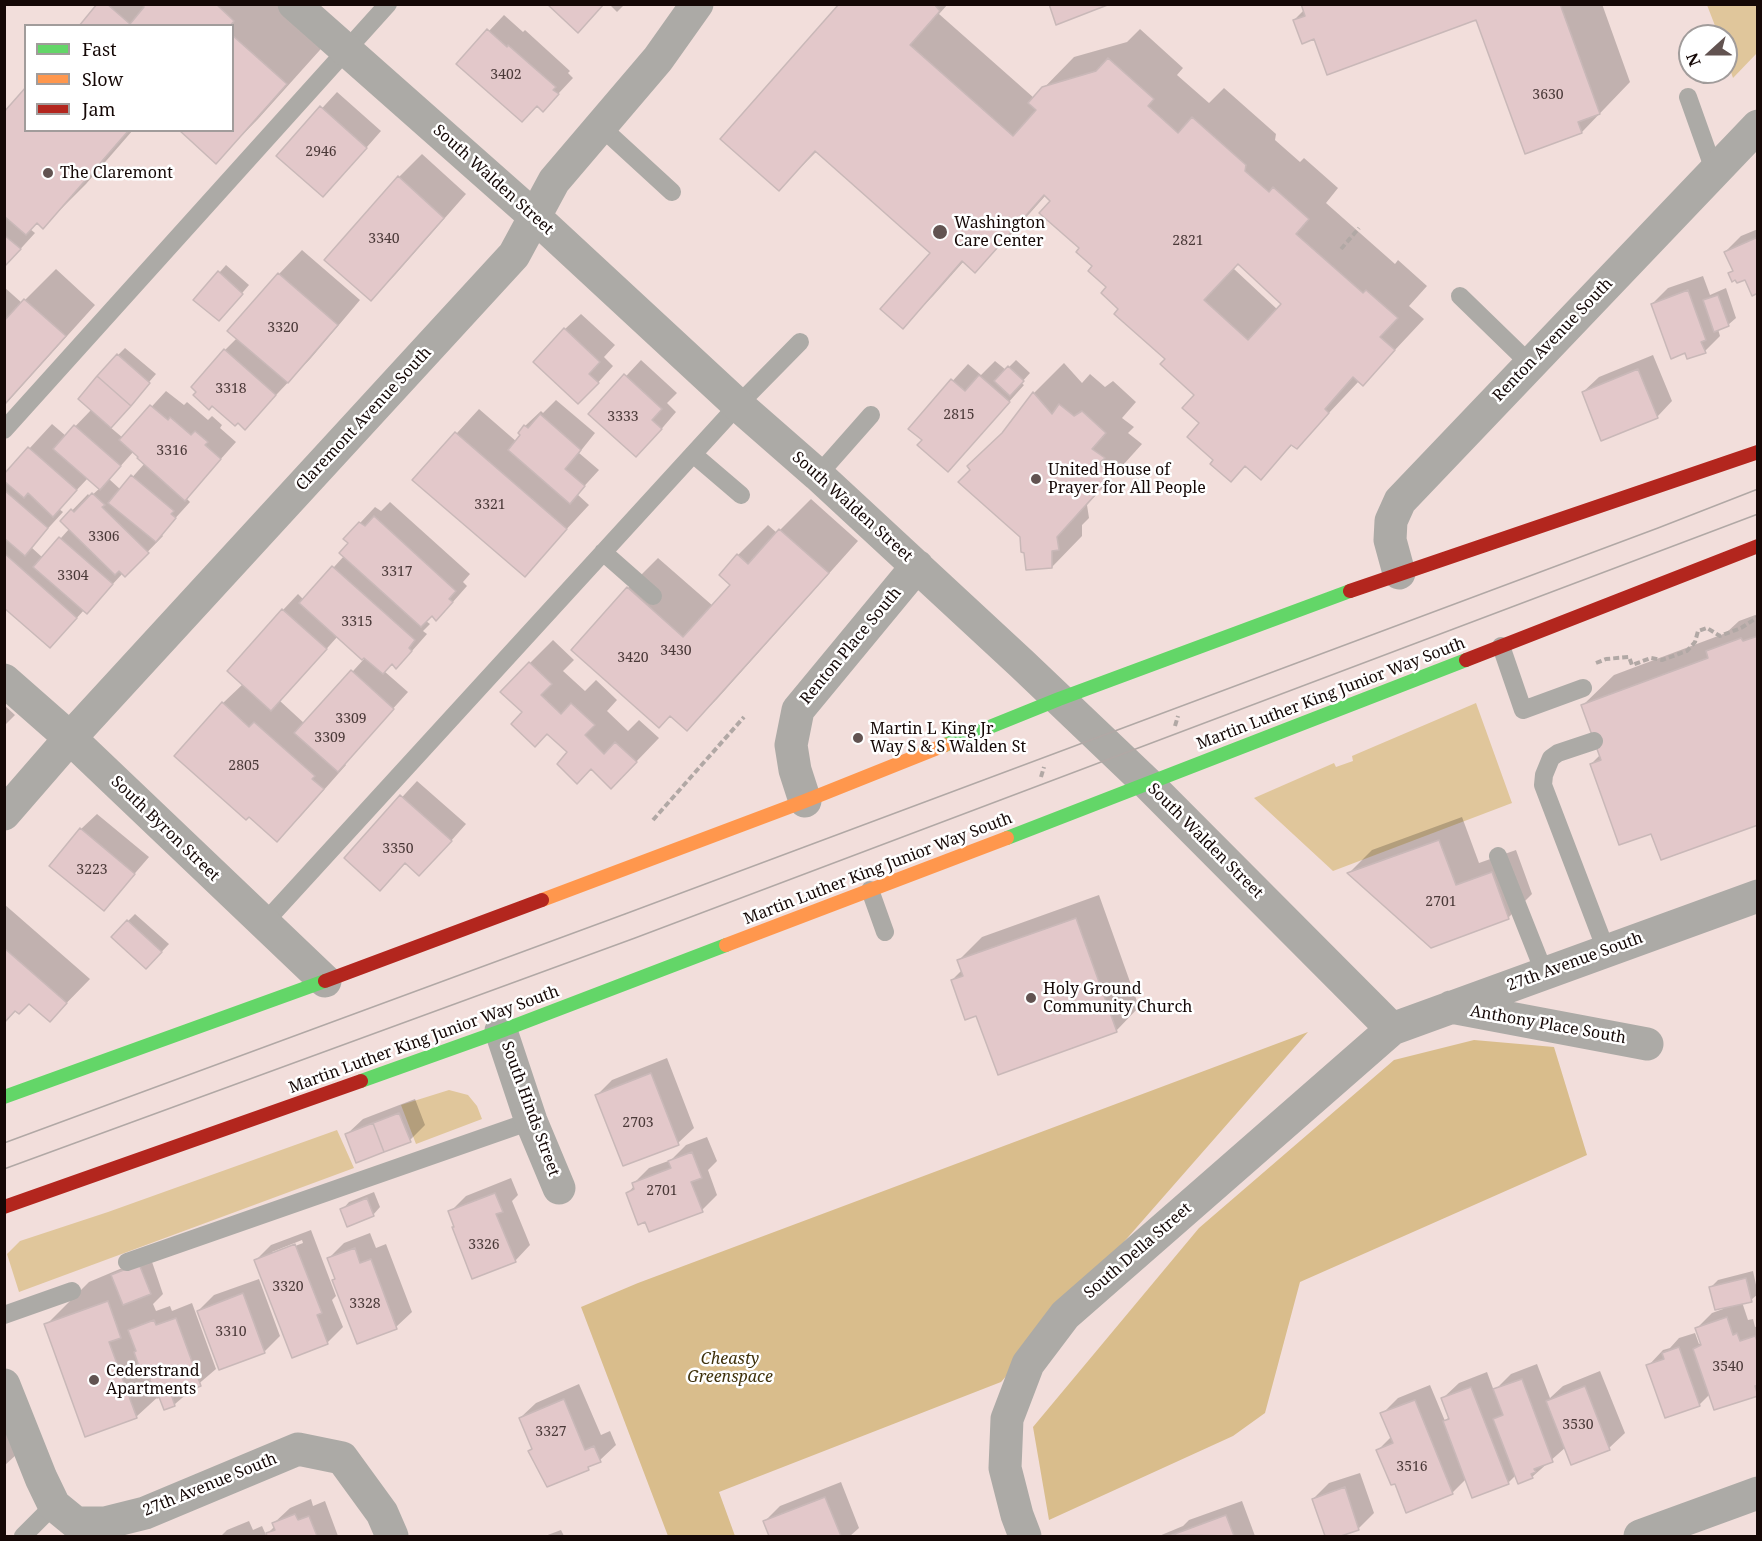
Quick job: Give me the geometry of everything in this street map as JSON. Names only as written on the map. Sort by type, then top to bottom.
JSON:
[{"type":"main road","points":[[4,1096],[325,981],[805,801],[1059,699],[1399,573],[1758,452]]},
{"type":"main road","name":"Martin Luther King Junior Way South","points":[[4,1207],[501,1031],[1148,784],[1758,546]]},
{"type":"street","name":"South Walden Street","points":[[294,4],[535,217],[738,405],[917,566],[1148,784],[1392,1029]]},
{"type":"street","name":"Claremont Avenue South","points":[[4,814],[70,738],[513,255],[554,181],[599,125],[658,59],[697,4]]},
{"type":"street","name":"Renton Avenue South","points":[[1399,573],[1390,540],[1391,521],[1400,501],[1758,126]]},
{"type":"street","name":"Renton Place South","points":[[805,801],[795,770],[791,745],[798,710],[917,566]]},
{"type":"street","name":"South Byron Street","points":[[4,680],[70,738],[325,981]]},
{"type":"street","name":"27th Avenue South","points":[[1392,1029],[1758,896]]},
{"type":"street","name":"Anthony Place South","points":[[1449,1007],[1647,1044]]},
{"type":"street","name":"South Della Street","points":[[1025,1536],[1005,1468],[1007,1419],[1028,1364],[1065,1315],[1392,1029]]},
{"type":"street","name":"South Hinds Street","points":[[501,1031],[531,1121],[559,1188]]},
{"type":"street","points":[[4,1385],[41,1478],[65,1514]]},
{"type":"street","name":"27th Avenue South","points":[[65,1514],[105,1523],[145,1513],[298,1449],[342,1458],[382,1513],[392,1536]]},
{"type":"street","points":[[1640,1536],[1758,1493]]},
{"type":"lane","points":[[4,430],[388,4]]},
{"type":"lane","points":[[1688,97],[1714,170]]},
{"type":"lane","points":[[599,125],[672,192]]},
{"type":"lane","points":[[1460,296],[1530,364]]},
{"type":"lane","points":[[264,923],[738,405],[800,342]]},
{"type":"lane","points":[[818,475],[871,415]]},
{"type":"lane","points":[[693,454],[741,495]]},
{"type":"lane","points":[[603,552],[653,596]]},
{"type":"lane","points":[[1501,646],[1523,710],[1583,688]]},
{"type":"lane","points":[[1594,741],[1558,753],[1551,758],[1546,767],[1543,785],[1606,950]]},
{"type":"lane","points":[[1498,856],[1544,972]]},
{"type":"lane","points":[[870,890],[885,932]]},
{"type":"lane","points":[[127,1262],[531,1121]]},
{"type":"lane","points":[[4,1315],[72,1291]]},
{"type":"lane","points":[[23,1536],[65,1514]]},
{"type":"path","points":[[1341,249],[1359,228]]},
{"type":"path","points":[[1583,688],[1578,675],[1582,669],[1606,659],[1629,657],[1632,665],[1651,658],[1662,660],[1687,651],[1695,642],[1698,631],[1707,628],[1720,636],[1741,628],[1758,616]]},
{"type":"path","points":[[1175,726],[1178,716]]},
{"type":"path","points":[[650,822],[744,717]]},
{"type":"path","points":[[1041,777],[1044,767]]},
{"type":"shaded area","points":[[1707,5],[1757,5],[1757,53],[1738,73],[1738,24],[1714,24]]},
{"type":"shaded area","points":[[1476,703],[1512,803],[1333,871],[1254,798],[1334,763],[1336,767],[1353,761],[1352,756]]},
{"type":"shaded area","points":[[449,1090],[468,1095],[477,1106],[482,1119],[416,1144],[401,1105]]},
{"type":"shaded area","points":[[337,1130],[354,1168],[19,1292],[7,1254],[20,1241]]},
{"type":"green space","name":"Cheasty Greenspace","points":[[1308,1032],[1001,1382],[719,1492],[735,1536],[668,1536],[581,1307],[638,1283]]},
{"type":"green space","points":[[1474,1040],[1554,1047],[1587,1155],[1300,1282],[1265,1413],[1233,1436],[1049,1520],[1033,1427],[1199,1228],[1394,1060]]},
{"type":"building","points":[[97,4],[107,4],[130,24],[81,24]]},
{"type":"building","points":[[142,4],[216,4],[234,21],[232,24],[130,24],[144,7]]},
{"type":"building","points":[[547,4],[604,4],[578,33]]},
{"type":"building","points":[[839,4],[934,4],[940,11],[910,45],[1013,136],[1036,110],[1028,103],[1042,87],[1096,71],[1108,58],[1154,99],[1148,106],[1178,133],[1192,117],[1246,165],[1245,171],[1269,192],[1273,187],[1309,219],[1296,234],[1363,293],[1366,290],[1398,318],[1380,337],[1395,350],[1363,386],[1353,377],[1325,409],[1329,413],[1297,449],[1291,445],[1261,480],[1245,466],[1231,482],[1210,464],[1213,460],[1187,437],[1199,423],[1182,408],[1194,395],[1160,364],[1165,359],[1114,314],[1118,309],[1101,293],[1106,287],[1088,271],[1092,266],[1076,252],[1079,248],[1039,213],[1050,201],[1044,195],[975,273],[962,261],[903,329],[880,309],[930,253],[815,151],[779,191],[720,139]],"holes":[[[1238,264],[1281,304],[1248,340],[1204,300]]]},
{"type":"building","points":[[1049,4],[1110,4],[1056,25]]},
{"type":"building","points":[[1301,4],[1560,4],[1600,114],[1578,122],[1582,133],[1525,154],[1476,20],[1327,75],[1314,39],[1302,44],[1293,20],[1305,16]]},
{"type":"building","points":[[487,29],[556,87],[553,90],[559,94],[543,112],[537,106],[522,122],[456,64]]},
{"type":"building","name":"The Claremont","points":[[234,37],[287,84],[216,164],[181,132],[234,132]]},
{"type":"building","name":"The Claremont","points":[[24,89],[24,132],[127,132],[43,229],[37,223],[26,235],[4,216],[4,112]]},
{"type":"building","points":[[320,106],[367,148],[323,197],[276,156]]},
{"type":"building","points":[[398,176],[444,218],[371,301],[324,260]]},
{"type":"building","points":[[4,235],[21,249],[4,267]]},
{"type":"building","points":[[1758,237],[1758,293],[1752,296],[1745,280],[1732,282],[1728,273],[1733,271],[1724,252]]},
{"type":"building","points":[[218,271],[243,294],[219,321],[193,300]]},
{"type":"building","points":[[278,273],[338,325],[288,383],[227,331]]},
{"type":"building","points":[[1688,290],[1706,340],[1701,342],[1706,353],[1687,359],[1685,353],[1671,359],[1651,304]]},
{"type":"building","points":[[1718,295],[1729,326],[1714,332],[1703,300]]},
{"type":"building","points":[[24,299],[66,336],[4,405],[4,321]]},
{"type":"building","points":[[564,328],[600,362],[589,374],[599,383],[578,404],[533,362]]},
{"type":"building","points":[[224,349],[276,395],[245,430],[238,423],[235,426],[212,406],[209,410],[193,395],[196,392],[191,387]]},
{"type":"building","points":[[117,354],[150,383],[131,406],[97,376]]},
{"type":"building","points":[[1008,366],[1024,381],[1010,396],[994,381]]},
{"type":"building","points":[[1638,369],[1658,418],[1601,441],[1582,392]]},
{"type":"building","points":[[624,374],[662,409],[652,420],[662,429],[636,457],[588,414]]},
{"type":"building","points":[[979,375],[1010,402],[948,472],[917,445],[922,440],[908,429],[951,379],[965,391]]},
{"type":"building","points":[[97,376],[131,406],[111,428],[78,399]]},
{"type":"building","name":"United House of Prayer for All People","points":[[1033,392],[1052,414],[1059,404],[1074,416],[1082,411],[1106,433],[1092,449],[1105,458],[1098,464],[1113,475],[1057,537],[1059,550],[1052,551],[1052,568],[1026,570],[1020,537],[958,482],[970,470],[967,466],[1002,433]]},
{"type":"building","points":[[150,405],[168,420],[170,417],[191,435],[195,431],[208,442],[205,445],[221,459],[185,501],[119,440]]},
{"type":"building","points":[[540,414],[581,450],[565,469],[585,486],[570,504],[508,450],[520,435],[518,433],[524,425],[528,428]]},
{"type":"building","points":[[74,425],[121,466],[100,490],[53,449]]},
{"type":"building","points":[[455,432],[567,529],[525,577],[412,480]]},
{"type":"building","points":[[28,447],[77,490],[53,517],[28,493],[24,498],[4,481],[4,474]]},
{"type":"building","points":[[131,475],[174,511],[171,514],[176,518],[156,542],[108,503]]},
{"type":"building","points":[[4,490],[48,528],[25,556],[4,538]]},
{"type":"building","points":[[92,493],[105,505],[102,507],[149,553],[125,577],[119,571],[115,575],[60,521],[71,509],[74,512]]},
{"type":"building","points":[[374,516],[456,591],[449,599],[453,602],[436,621],[432,616],[421,627],[339,553],[348,543],[343,539],[359,522],[365,526]]},
{"type":"building","points":[[779,529],[829,573],[687,731],[670,716],[659,728],[571,650],[627,587],[683,637],[730,585],[719,575],[737,554],[748,564]]},
{"type":"building","points":[[59,537],[113,584],[87,614],[33,567]]},
{"type":"building","points":[[4,553],[77,618],[50,648],[4,608]]},
{"type":"building","points":[[332,566],[415,640],[409,648],[412,651],[396,669],[392,664],[383,674],[364,658],[362,660],[299,603]]},
{"type":"building","points":[[282,609],[327,649],[271,711],[227,671]]},
{"type":"building","points":[[1758,636],[1758,825],[1661,860],[1651,834],[1619,845],[1590,764],[1601,760],[1581,705],[1708,658],[1706,651],[1741,638],[1743,641]]},
{"type":"building","points":[[529,662],[552,684],[541,695],[561,714],[571,703],[595,725],[585,735],[604,754],[615,742],[637,762],[611,789],[591,769],[577,784],[557,764],[567,752],[547,734],[535,747],[511,724],[522,712],[500,692]]},
{"type":"building","points":[[351,670],[394,709],[338,772],[294,733]]},
{"type":"building","points":[[222,702],[249,727],[254,722],[315,776],[312,779],[324,789],[277,842],[249,817],[246,820],[174,756]]},
{"type":"building","points":[[400,795],[452,841],[419,876],[405,863],[380,891],[344,858]]},
{"type":"building","points":[[80,828],[135,874],[104,911],[49,866]]},
{"type":"building","points":[[1439,840],[1456,885],[1492,872],[1509,919],[1431,948],[1347,873]]},
{"type":"building","name":"Holy Ground Community Church","points":[[1076,918],[1117,1032],[998,1075],[976,1016],[965,1020],[951,980],[963,976],[957,960]]},
{"type":"building","points":[[127,920],[162,952],[146,969],[111,937]]},
{"type":"building","points":[[4,948],[67,1003],[50,1022],[29,1004],[19,1014],[15,1011],[4,1023]]},
{"type":"building","points":[[651,1073],[679,1145],[623,1166],[595,1095]]},
{"type":"building","points":[[399,1113],[411,1142],[384,1152],[373,1123]]},
{"type":"building","points":[[373,1123],[384,1152],[356,1163],[345,1134]]},
{"type":"building","points":[[692,1152],[702,1178],[691,1182],[703,1212],[649,1232],[645,1222],[638,1225],[626,1193],[634,1189],[632,1183],[671,1168],[668,1161]]},
{"type":"building","points":[[495,1193],[503,1212],[496,1214],[516,1262],[472,1279],[448,1211]]},
{"type":"building","points":[[367,1198],[374,1216],[347,1227],[340,1209]]},
{"type":"building","points":[[295,1244],[322,1313],[317,1315],[328,1344],[292,1358],[254,1260]]},
{"type":"building","points":[[355,1248],[360,1263],[371,1259],[397,1329],[357,1344],[332,1280],[335,1279],[327,1258]]},
{"type":"building","points":[[139,1264],[151,1294],[123,1305],[111,1275]]},
{"type":"building","points":[[1746,1278],[1752,1302],[1715,1310],[1709,1287]]},
{"type":"building","points":[[243,1293],[265,1353],[219,1370],[197,1311]]},
{"type":"building","name":"Cederstrand Apartments","points":[[108,1301],[121,1338],[109,1342],[137,1418],[85,1437],[44,1324]]},
{"type":"building","points":[[1727,1317],[1733,1335],[1737,1333],[1740,1341],[1755,1336],[1758,1343],[1758,1385],[1755,1386],[1758,1396],[1714,1410],[1693,1349],[1701,1345],[1695,1328]]},
{"type":"building","points":[[176,1318],[201,1386],[172,1397],[175,1406],[164,1410],[145,1367],[140,1369],[128,1330],[154,1320],[156,1325]]},
{"type":"building","points":[[1679,1347],[1700,1406],[1665,1418],[1646,1365],[1664,1359],[1662,1353]]},
{"type":"building","points":[[1522,1379],[1553,1462],[1534,1469],[1536,1472],[1531,1474],[1533,1478],[1518,1484],[1493,1419],[1503,1415],[1493,1389]]},
{"type":"building","points":[[1585,1386],[1610,1450],[1571,1465],[1546,1401]]},
{"type":"building","points":[[1471,1387],[1509,1484],[1472,1498],[1443,1421],[1449,1419],[1441,1398]]},
{"type":"building","points":[[564,1399],[585,1450],[594,1446],[601,1462],[588,1467],[589,1470],[547,1487],[528,1451],[532,1449],[519,1418]]},
{"type":"building","points":[[1415,1400],[1453,1494],[1406,1513],[1395,1484],[1391,1485],[1376,1450],[1393,1443],[1380,1413]]},
{"type":"building","points":[[1345,1487],[1359,1530],[1341,1536],[1325,1536],[1312,1499]]},
{"type":"building","points":[[825,1497],[841,1536],[769,1536],[763,1521]]},
{"type":"building","points":[[295,1514],[298,1520],[309,1516],[317,1536],[267,1536],[266,1533],[275,1530],[272,1523]]},
{"type":"building","points":[[1226,1515],[1234,1536],[1172,1535]]},
{"type":"tram line","points":[[4,1143],[625,914],[1758,489]]},
{"type":"tram line","points":[[4,1169],[635,938],[1758,514]]},
{"type":"traffic: fast","points":[[945,745],[1059,699],[1350,591]]},
{"type":"traffic: fast","points":[[1007,838],[1466,660]]},
{"type":"traffic: fast","points":[[361,1081],[501,1031],[726,945]]},
{"type":"traffic: fast","points":[[4,1097],[325,981]]},
{"type":"traffic: slow","points":[[542,900],[805,801],[945,745]]},
{"type":"traffic: slow","points":[[726,945],[1007,838]]},
{"type":"traffic: jam","points":[[1350,591],[1758,452]]},
{"type":"traffic: jam","points":[[1466,660],[1758,546]]},
{"type":"traffic: jam","points":[[325,981],[542,900]]},
{"type":"traffic: jam","points":[[4,1207],[361,1081]]},
{"type":"place","name":"The Claremont","points":[[48,173]]},
{"type":"place","name":"Washington Care Center","points":[[940,232]]},
{"type":"place","name":"United House of Prayer for All People","points":[[1036,479]]},
{"type":"place","name":"Martin L King Jr Way S & S Walden St","points":[[858,738]]},
{"type":"place","name":"Holy Ground Community Church","points":[[1031,998]]},
{"type":"place","name":"Cederstrand Apartments","points":[[94,1380]]}]
